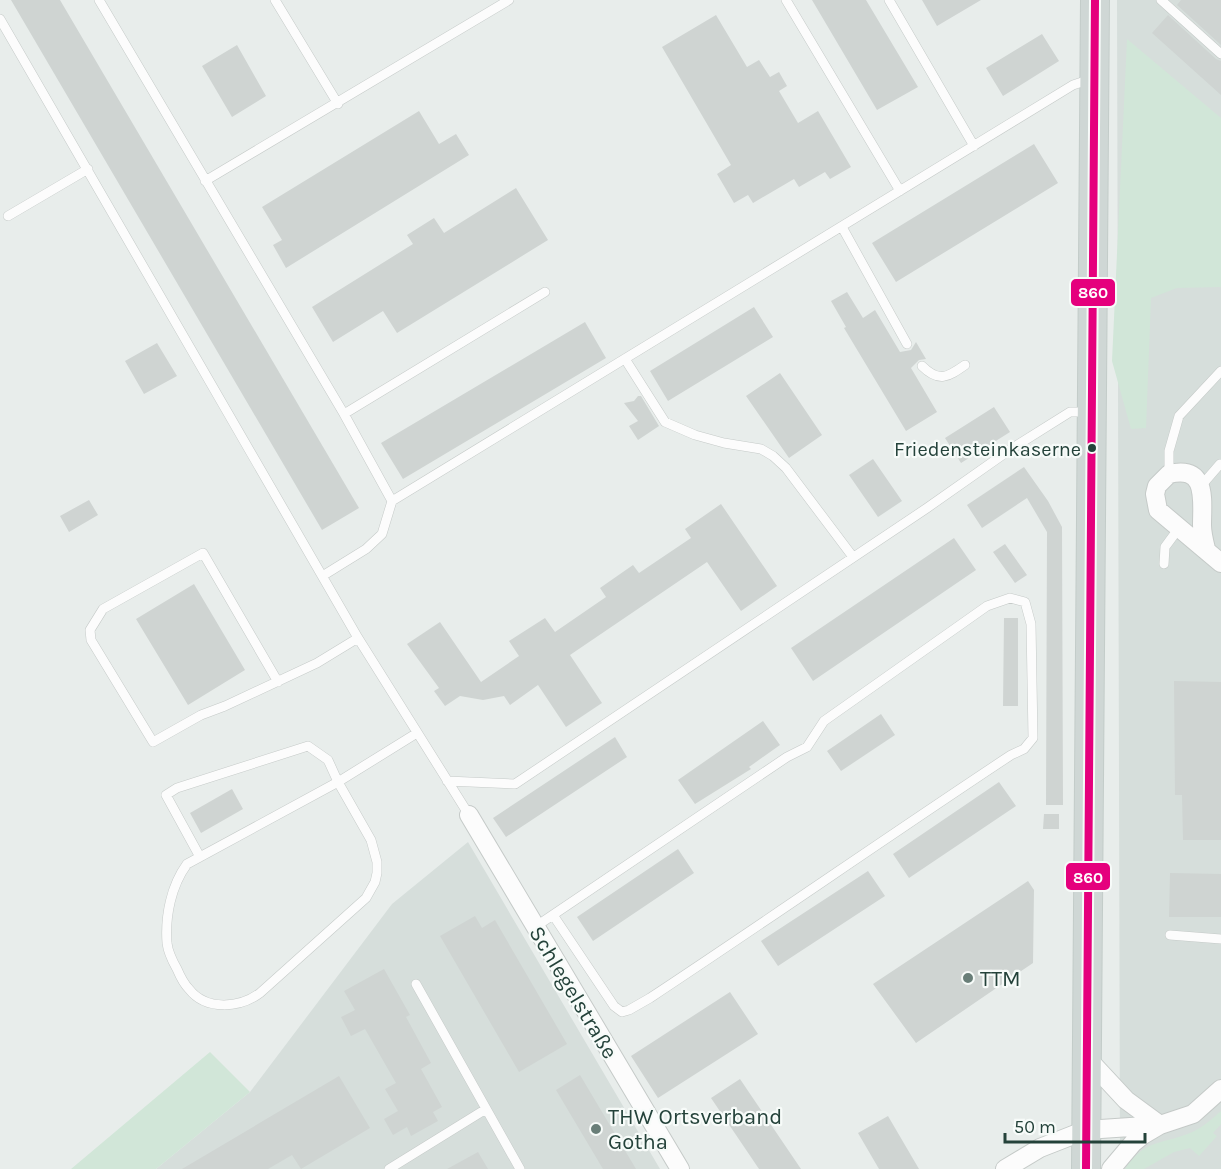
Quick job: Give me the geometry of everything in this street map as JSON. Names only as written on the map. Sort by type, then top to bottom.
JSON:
[{"type":"main road","points":[[1086,1169],[1095,0]]},
{"type":"street","points":[[1206,549],[1202,527],[1201,486],[1196,478],[1187,474],[1169,474],[1157,486],[1155,502],[1158,510],[1221,563]]},
{"type":"street","name":"Schlegelstraße","points":[[469,815],[680,1169]]},
{"type":"street","points":[[1086,1057],[1126,1100],[1160,1125]]},
{"type":"street","points":[[1111,1169],[1133,1143],[1160,1125],[1193,1113],[1221,1089]]},
{"type":"street","points":[[1005,1169],[1040,1148],[1086,1131],[1160,1125]]},
{"type":"lane","points":[[99,0],[344,414],[392,501]]},
{"type":"lane","points":[[275,0],[338,104]]},
{"type":"lane","points":[[205,181],[338,104],[509,0]]},
{"type":"lane","points":[[786,0],[900,191]]},
{"type":"lane","points":[[889,0],[974,146]]},
{"type":"lane","points":[[1161,0],[1221,54]]},
{"type":"lane","points":[[0,19],[324,575],[358,638],[469,815]]},
{"type":"lane","points":[[324,575],[366,549],[382,534],[392,501],[1073,86],[1095,77]]},
{"type":"lane","points":[[8,216],[88,169]]},
{"type":"lane","points":[[842,226],[907,344]]},
{"type":"lane","points":[[344,414],[545,292]]},
{"type":"lane","points":[[625,359],[665,422],[695,435],[724,443],[761,449],[773,456],[786,468],[853,557]]},
{"type":"lane","points":[[921,366],[927,372],[940,377],[949,376],[965,365]]},
{"type":"lane","points":[[1169,474],[1168,451],[1179,416],[1221,371]]},
{"type":"lane","points":[[447,781],[515,784],[1011,449],[1070,412],[1092,412]]},
{"type":"lane","points":[[1201,486],[1220,464]]},
{"type":"lane","points":[[1164,564],[1165,547],[1179,528]]},
{"type":"lane","points":[[278,681],[203,553],[103,609],[90,630],[91,640],[153,742],[201,714],[225,706],[317,663],[358,638]]},
{"type":"lane","points":[[535,927],[787,757],[807,747],[824,722],[987,606],[1010,598],[1025,602],[1031,624],[1033,738],[1024,749],[1011,755],[903,826],[733,943],[650,998],[622,1012],[614,1006],[553,915]]},
{"type":"lane","points":[[200,857],[166,795],[177,788],[308,746],[328,760],[338,782],[371,840],[377,862],[375,882],[366,898],[260,993],[237,1005],[216,1005],[198,998],[189,990],[167,945],[169,908],[178,876],[187,864],[200,857],[338,782],[417,733]]},
{"type":"lane","points":[[1170,935],[1221,939]]},
{"type":"lane","points":[[416,984],[520,1169]]},
{"type":"lane","points":[[389,1169],[486,1109]]},
{"type":"shaded area","points":[[1117,0],[1221,0],[1221,1169],[1120,1169]]},
{"type":"shaded area","points":[[468,842],[660,1169],[156,1169],[250,1092],[392,904]]},
{"type":"green space","points":[[1127,39],[1221,118],[1221,287],[1177,288],[1151,298],[1146,428],[1131,429],[1112,361]]},
{"type":"green space","points":[[210,1052],[250,1092],[156,1169],[71,1169]]},
{"type":"green space","points":[[1221,1111],[1221,1124],[1213,1133],[1217,1136],[1199,1156],[1190,1148],[1174,1152],[1144,1169],[1125,1169],[1139,1152],[1154,1144],[1194,1131]]},
{"type":"building","points":[[11,0],[60,0],[359,508],[322,530]]},
{"type":"building","points":[[812,0],[866,0],[918,87],[877,110]]},
{"type":"building","points":[[922,0],[981,0],[937,26]]},
{"type":"building","points":[[1181,0],[1221,0],[1221,45],[1177,5]]},
{"type":"building","points":[[716,15],[747,67],[759,60],[770,77],[779,72],[787,86],[779,91],[798,123],[818,111],[851,167],[830,179],[825,172],[799,187],[794,179],[753,203],[748,195],[734,203],[717,174],[731,165],[662,47]]},
{"type":"building","points":[[1168,15],[1221,61],[1221,95],[1152,33]]},
{"type":"building","points":[[1042,34],[1059,61],[1003,96],[986,68]]},
{"type":"building","points":[[237,45],[266,96],[232,117],[202,66]]},
{"type":"building","points":[[419,111],[439,144],[456,134],[469,155],[286,268],[273,245],[282,240],[262,207]]},
{"type":"building","points":[[1034,144],[1058,183],[896,282],[872,243]]},
{"type":"building","points":[[516,188],[548,240],[397,333],[383,311],[333,342],[312,307],[413,244],[407,235],[434,218],[444,233]]},
{"type":"building","points":[[847,292],[863,318],[875,310],[900,352],[911,350],[916,342],[926,359],[919,360],[911,368],[937,412],[906,431],[844,328],[846,327],[831,301]]},
{"type":"building","points":[[754,307],[773,337],[668,401],[650,371]]},
{"type":"building","points":[[585,322],[606,358],[403,479],[381,443]]},
{"type":"building","points":[[157,343],[177,376],[144,394],[125,361]]},
{"type":"building","points":[[780,373],[822,435],[789,458],[746,396]]},
{"type":"building","points":[[641,396],[659,426],[638,440],[629,426],[638,421],[624,403],[634,401]]},
{"type":"building","points":[[994,407],[1010,432],[961,463],[945,438]]},
{"type":"building","points":[[873,459],[902,501],[878,517],[849,475]]},
{"type":"building","points":[[1024,467],[1048,501],[1062,527],[1063,805],[1046,805],[1047,532],[1027,498],[982,528],[967,505]]},
{"type":"building","points":[[89,500],[98,515],[69,532],[60,516]]},
{"type":"building","points":[[721,504],[777,586],[741,611],[707,562],[570,655],[602,703],[566,727],[538,685],[510,705],[504,696],[483,700],[460,696],[445,706],[434,691],[439,688],[407,644],[440,622],[481,682],[519,656],[509,641],[545,618],[555,632],[606,597],[600,588],[633,565],[639,573],[691,538],[685,529]]},
{"type":"building","points":[[954,538],[976,570],[813,681],[791,648]]},
{"type":"building","points":[[1005,544],[1027,575],[1015,583],[993,552]]},
{"type":"building","points":[[194,584],[245,670],[188,705],[136,619]]},
{"type":"building","points":[[1004,618],[1018,618],[1018,706],[1003,706]]},
{"type":"building","points":[[1174,681],[1221,682],[1221,840],[1183,840],[1182,795],[1175,795]]},
{"type":"building","points":[[881,714],[895,735],[841,771],[827,751]]},
{"type":"building","points":[[763,721],[780,745],[749,767],[751,769],[695,804],[678,780]]},
{"type":"building","points":[[615,737],[627,757],[506,837],[493,818]]},
{"type":"building","points":[[999,782],[1016,806],[909,878],[893,854]]},
{"type":"building","points":[[232,789],[243,809],[201,833],[190,813]]},
{"type":"building","points":[[1044,814],[1059,814],[1059,829],[1043,829]]},
{"type":"building","points":[[678,849],[694,873],[593,941],[577,917]]},
{"type":"building","points":[[868,871],[885,896],[778,966],[761,941]]},
{"type":"building","points":[[1170,873],[1221,874],[1221,917],[1169,917]]},
{"type":"building","points":[[1028,881],[1034,890],[1033,963],[916,1043],[873,984]]},
{"type":"building","points":[[475,916],[482,928],[495,920],[567,1044],[519,1072],[440,936]]},
{"type":"building","points":[[384,969],[410,1015],[406,1017],[431,1063],[421,1069],[442,1107],[433,1112],[438,1121],[411,1136],[407,1127],[393,1135],[384,1119],[398,1111],[385,1089],[396,1083],[365,1029],[351,1036],[341,1017],[355,1010],[344,991]]},
{"type":"building","points":[[730,992],[758,1034],[658,1098],[631,1056]]},
{"type":"building","name":"THW Ortsverband Gotha","points":[[580,1075],[636,1169],[603,1169],[556,1090]]},
{"type":"building","points":[[339,1076],[370,1128],[301,1169],[292,1155],[268,1169],[182,1169]]},
{"type":"building","points":[[740,1079],[801,1169],[759,1169],[711,1098]]},
{"type":"building","points":[[888,1116],[919,1169],[879,1169],[858,1133]]},
{"type":"building","points":[[478,1152],[488,1169],[447,1169]]},
{"type":"transit line","name":"860","points":[[1086,1169],[1095,0]]},
{"type":"place","name":"Friedensteinkaserne","points":[[1092,448]]},
{"type":"place","name":"TTM","points":[[968,978]]},
{"type":"place","name":"THW Ortsverband Gotha","points":[[596,1129]]}]
